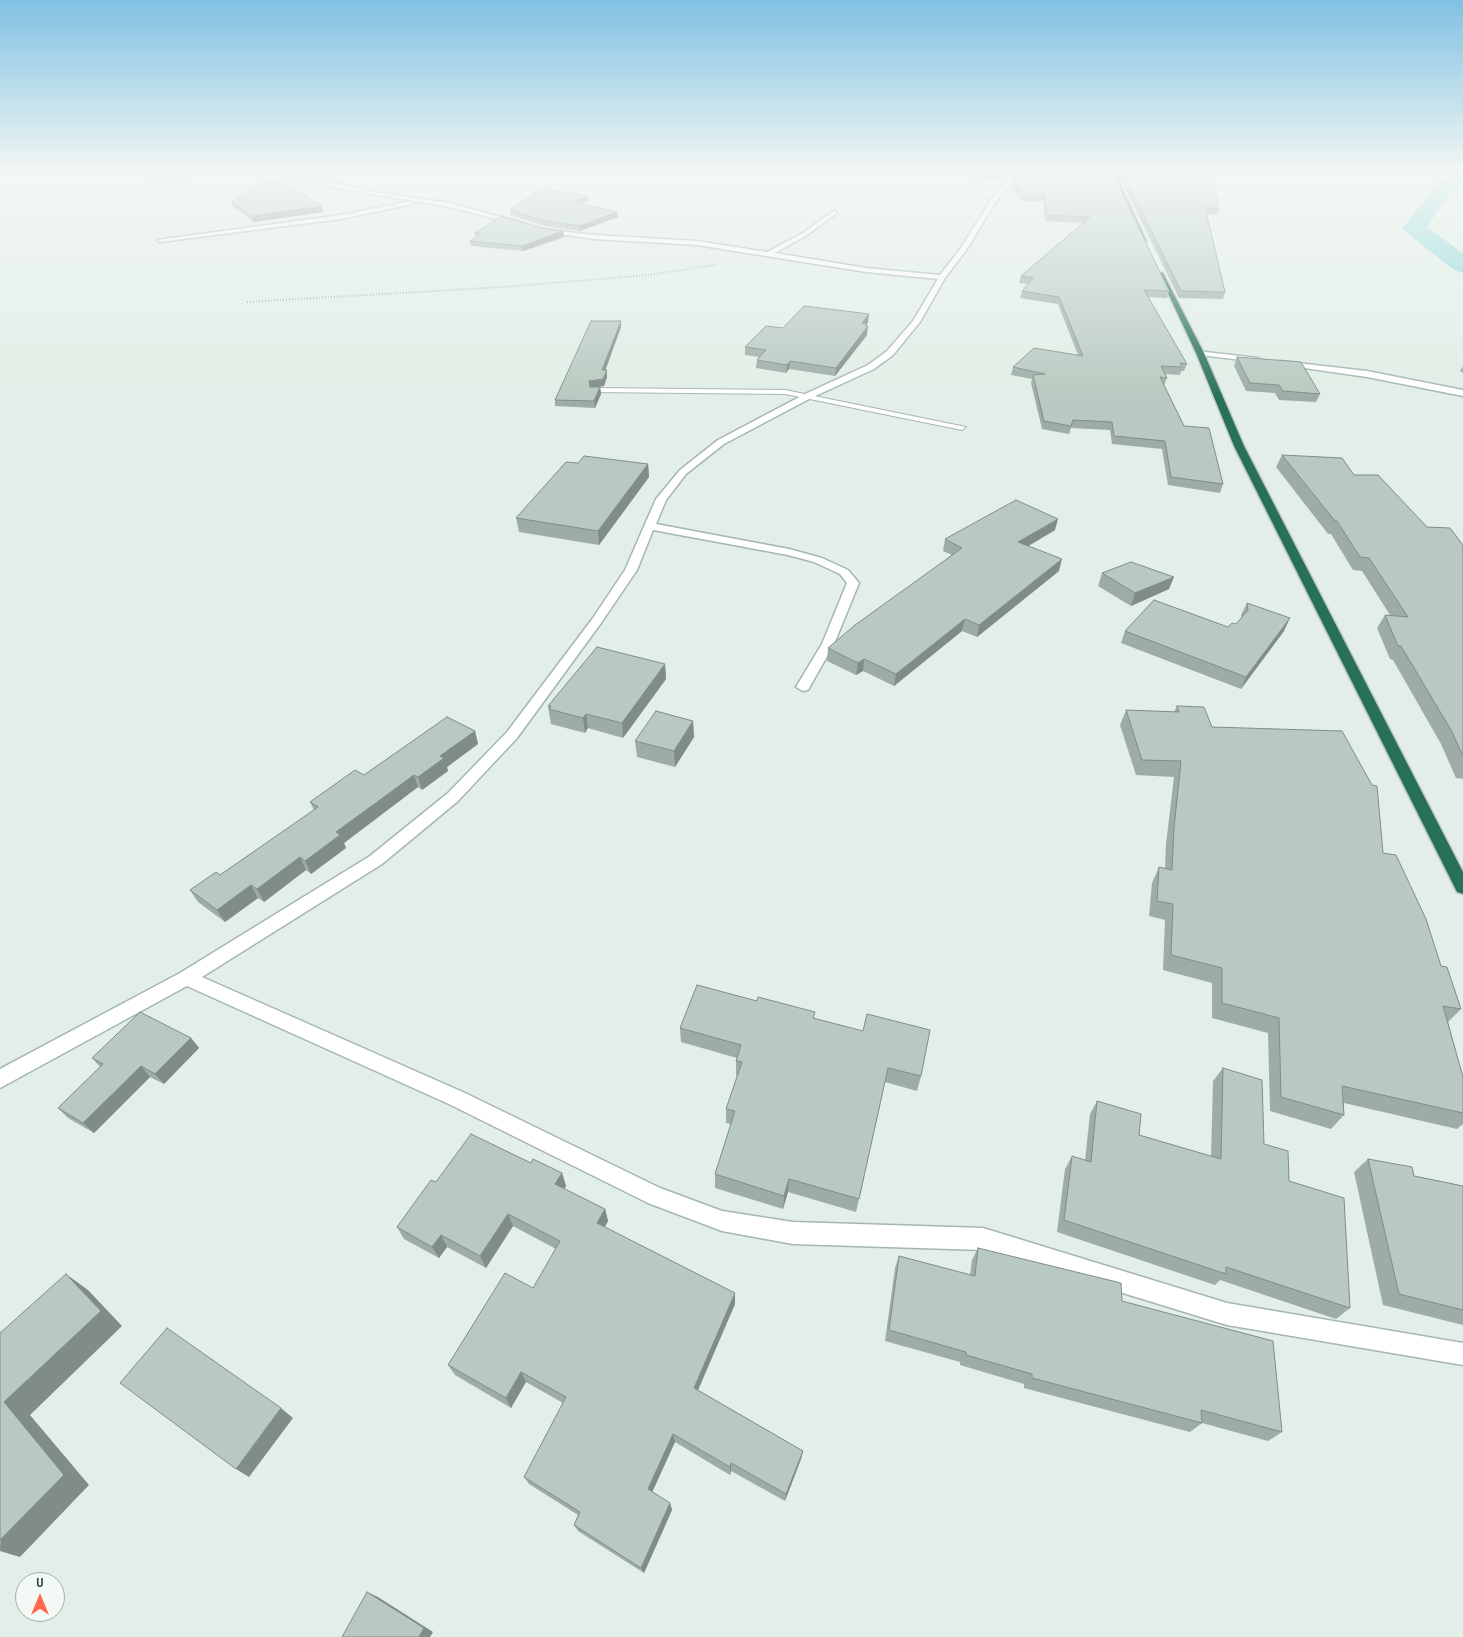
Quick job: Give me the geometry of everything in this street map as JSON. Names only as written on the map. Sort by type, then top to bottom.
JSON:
[{"type":"highway","points":[[1147,246],[1200,353],[1248,464],[1463,888]]},
{"type":"street","points":[[719,246],[866,270],[942,277]]},
{"type":"street","points":[[769,254],[783,246]]},
{"type":"street","points":[[0,1079],[186,978],[376,860],[453,797],[512,735],[597,620],[631,570],[648,526],[662,499],[683,472],[721,442],[808,396],[872,367],[890,353],[916,322],[942,277],[966,246]]},
{"type":"street","points":[[1200,353],[1367,374],[1463,393]]},
{"type":"street","points":[[648,526],[789,552],[818,560],[844,572],[852,584],[828,644],[803,687]]},
{"type":"street","points":[[186,978],[458,1100],[655,1196],[722,1222],[793,1233],[941,1236],[983,1239],[1226,1314],[1463,1354]]},
{"type":"lane","points":[[595,390],[764,390],[808,396],[962,427]]},
{"type":"path","points":[[247,302],[513,287],[649,275],[723,264]]},
{"type":"building","points":[[1056,246],[1148,246],[1169,291],[1144,290],[1187,364],[1180,363],[1182,367],[1161,366],[1167,378],[1160,377],[1184,426],[1209,428],[1223,484],[1171,477],[1165,441],[1114,436],[1112,422],[1073,420],[1071,426],[1044,421],[1033,375],[1045,374],[1013,367],[1034,348],[1083,356],[1059,297],[1022,291],[1033,278],[1021,276]]},
{"type":"building","points":[[1159,246],[1214,246],[1225,292],[1181,291]]},
{"type":"building","points":[[804,306],[869,314],[862,323],[868,326],[836,368],[790,361],[787,365],[757,360],[766,350],[745,347],[766,326],[783,328]]},
{"type":"building","points":[[591,321],[621,321],[602,370],[607,370],[603,379],[589,381],[590,387],[600,387],[594,401],[555,400]]},
{"type":"building","points":[[1237,357],[1301,362],[1320,394],[1283,391],[1279,385],[1250,383]]},
{"type":"building","points":[[1282,455],[1342,458],[1354,475],[1378,475],[1427,527],[1450,528],[1463,545],[1463,756],[1451,730],[1401,646],[1398,646],[1385,615],[1408,617],[1369,558],[1360,557],[1337,521],[1335,521]]},
{"type":"building","points":[[584,456],[648,464],[598,531],[516,518],[566,462],[578,463]]},
{"type":"building","points":[[1016,500],[1058,519],[1018,542],[1062,559],[979,625],[965,619],[896,674],[864,659],[858,663],[828,648],[855,625],[962,548],[945,539]]},
{"type":"building","points":[[1131,562],[1174,577],[1135,593],[1102,573]]},
{"type":"building","points":[[1154,600],[1228,627],[1232,623],[1236,624],[1248,610],[1247,603],[1290,618],[1246,677],[1125,631]]},
{"type":"building","points":[[597,647],[665,664],[622,723],[586,714],[583,718],[549,709],[551,706],[548,706]]},
{"type":"building","points":[[1177,706],[1204,707],[1212,727],[1342,731],[1372,785],[1377,786],[1383,853],[1396,855],[1426,919],[1441,966],[1447,967],[1461,1009],[1443,1006],[1463,1077],[1463,1113],[1342,1086],[1344,1115],[1281,1097],[1279,1018],[1222,1003],[1222,968],[1171,955],[1173,904],[1157,901],[1159,867],[1172,870],[1181,761],[1142,760],[1126,710],[1179,712]]},
{"type":"building","points":[[656,711],[693,721],[674,751],[635,741]]},
{"type":"building","points":[[447,717],[475,731],[440,756],[444,758],[418,777],[414,775],[336,832],[340,835],[305,861],[300,857],[257,889],[251,885],[217,910],[190,890],[216,872],[220,875],[318,807],[310,802],[355,770],[364,775]]},
{"type":"building","points":[[697,985],[757,1001],[758,997],[815,1012],[813,1018],[863,1031],[867,1014],[930,1030],[921,1076],[888,1068],[859,1199],[789,1179],[784,1196],[715,1174],[735,1111],[726,1109],[742,1062],[736,1061],[741,1045],[680,1028]]},
{"type":"building","points":[[140,1012],[191,1038],[155,1074],[141,1066],[83,1123],[58,1108],[103,1064],[92,1058]]},
{"type":"building","points":[[1223,1068],[1262,1080],[1264,1144],[1288,1151],[1289,1181],[1344,1198],[1350,1308],[1226,1267],[1226,1274],[1064,1220],[1072,1156],[1091,1162],[1097,1101],[1141,1114],[1139,1135],[1221,1159]]},
{"type":"building","points":[[471,1134],[531,1163],[533,1159],[562,1173],[555,1184],[605,1209],[597,1223],[735,1293],[694,1388],[803,1451],[786,1494],[731,1463],[730,1467],[673,1434],[648,1489],[670,1503],[641,1568],[574,1525],[580,1512],[524,1477],[566,1397],[521,1372],[506,1398],[448,1365],[505,1273],[533,1288],[560,1241],[508,1214],[480,1256],[441,1235],[432,1247],[397,1227],[431,1180],[436,1182]]},
{"type":"building","points":[[1368,1159],[1412,1167],[1414,1176],[1463,1186],[1463,1310],[1399,1294]]},
{"type":"building","points":[[978,1248],[1121,1283],[1122,1301],[1273,1341],[1282,1432],[1201,1410],[1202,1423],[1032,1378],[1032,1374],[966,1355],[966,1352],[889,1330],[899,1256],[975,1276]]},
{"type":"building","points":[[66,1274],[101,1311],[4,1402],[64,1475],[0,1540],[0,1333]]},
{"type":"building","points":[[167,1328],[281,1408],[236,1469],[120,1383]]},
{"type":"building","points":[[367,1592],[424,1628],[419,1637],[342,1637]]},
{"type":"waterway","points":[[1438,246],[1463,265]]}]
